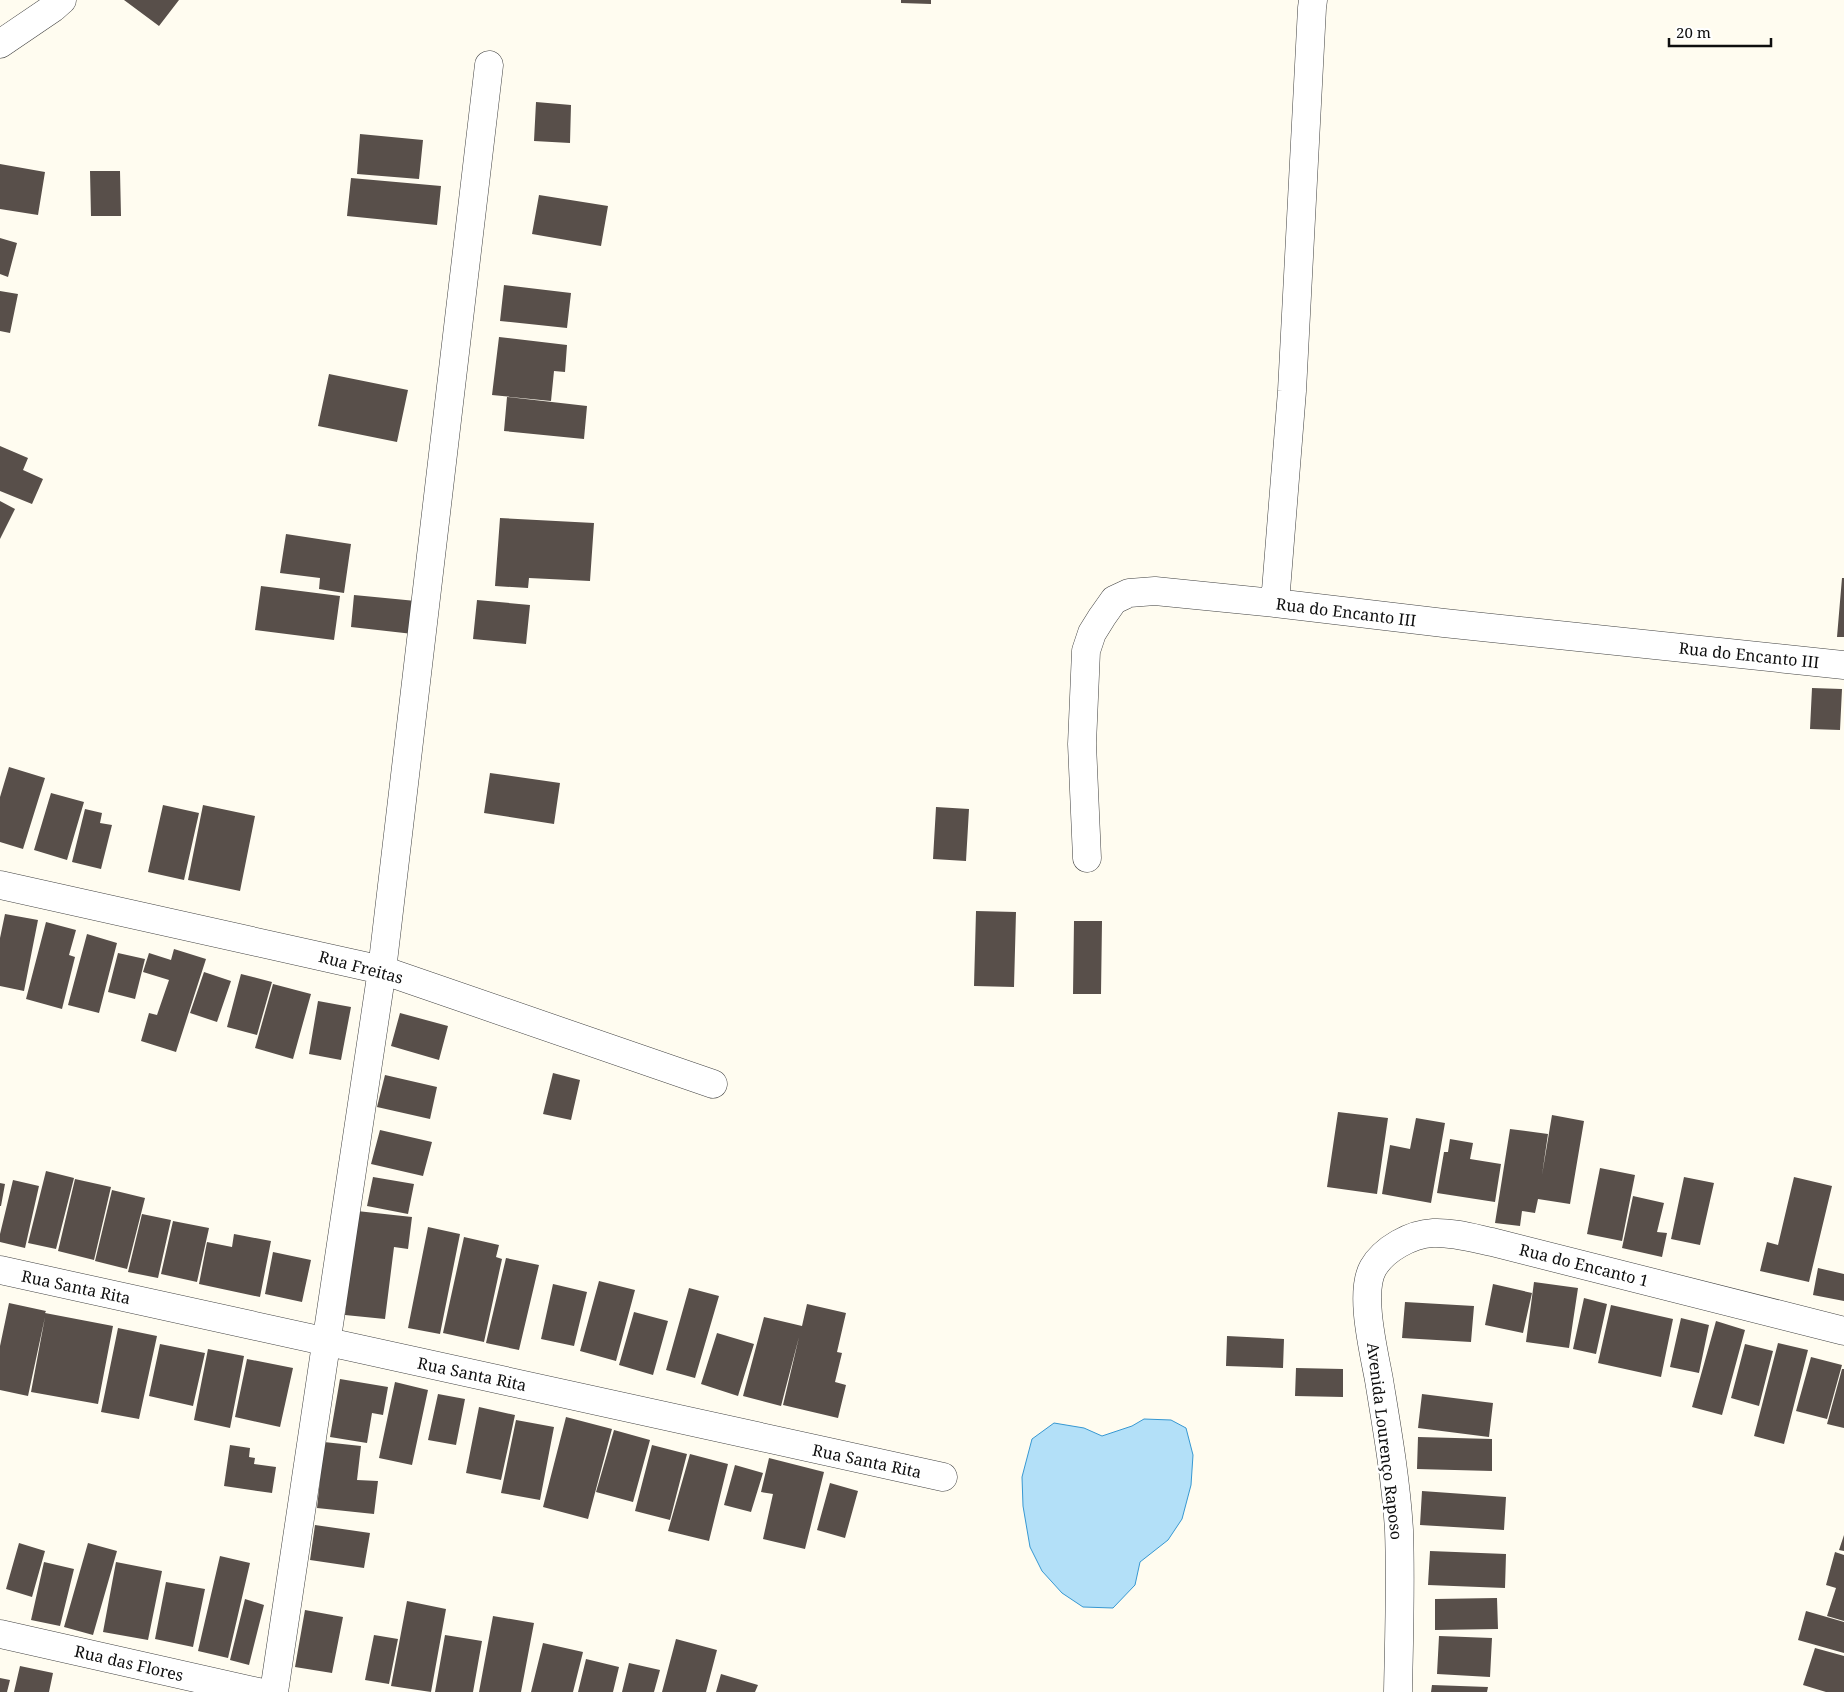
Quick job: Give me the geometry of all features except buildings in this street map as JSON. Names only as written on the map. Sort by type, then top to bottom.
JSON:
[{"type":"street","points":[[0,44],[62,0]]},
{"type":"street","points":[[1275,603],[1292,391],[1313,0]]},
{"type":"street","points":[[274,1692],[382,970],[489,65]]},
{"type":"street","name":"Rua do Encanto III","points":[[1087,858],[1082,744],[1086,652],[1092,633],[1114,600],[1129,593],[1155,591],[1275,603],[1444,624],[1844,665]]},
{"type":"street","name":"Rua Freitas","points":[[0,885],[382,970],[713,1084]]},
{"type":"street","name":"Rua do Encanto 1","points":[[1368,1309],[1368,1285],[1372,1269],[1384,1254],[1401,1243],[1432,1233],[1450,1234],[1492,1242],[1844,1332]]},
{"type":"street","name":"Rua Santa Rita","points":[[0,1270],[943,1477]]},
{"type":"street","name":"Avenida Lourenço Raposo","points":[[1368,1309],[1399,1528],[1398,1692]]},
{"type":"street","name":"Rua das Flores","points":[[0,1634],[258,1692]]},
{"type":"water","points":[[1144,1419],[1171,1420],[1186,1428],[1193,1455],[1191,1485],[1182,1519],[1168,1540],[1140,1562],[1135,1585],[1113,1608],[1083,1607],[1062,1593],[1042,1571],[1030,1547],[1023,1506],[1022,1477],[1032,1439],[1054,1423],[1084,1428],[1102,1436],[1132,1426]]}]
